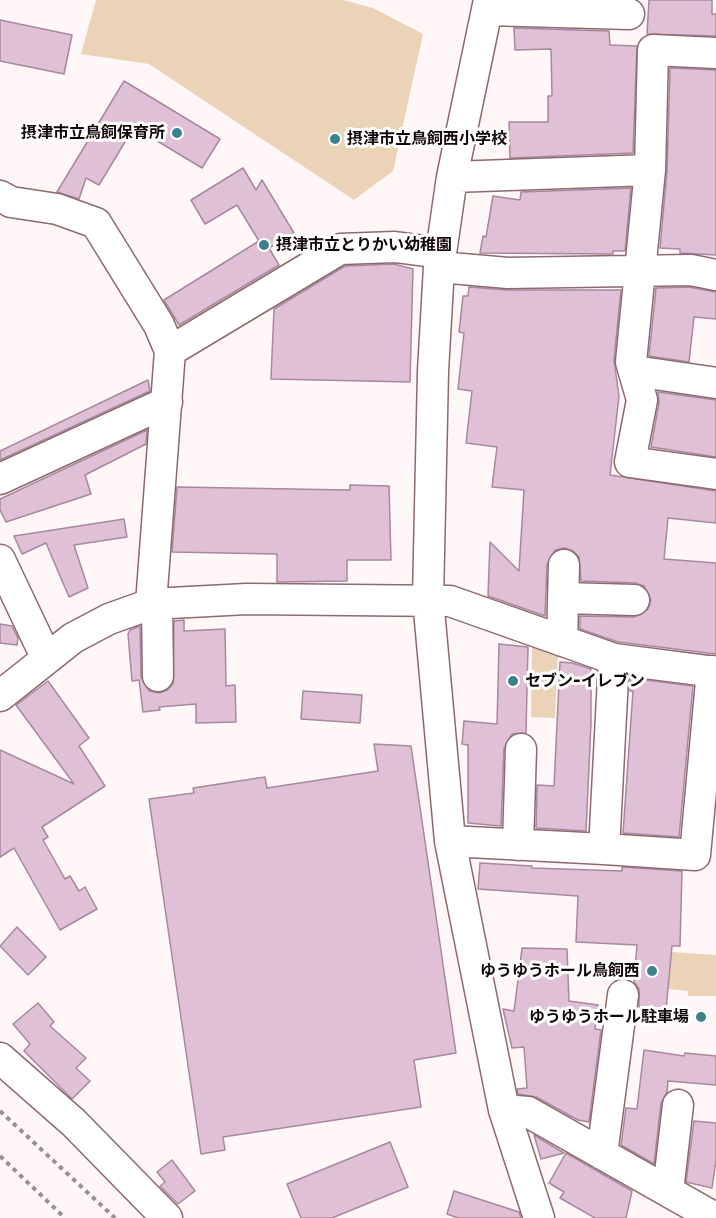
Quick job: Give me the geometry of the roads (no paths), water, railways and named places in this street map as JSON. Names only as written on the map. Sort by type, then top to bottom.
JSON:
[{"type":"street","points":[[539,1218],[504,1110],[450,841],[428,599],[433,371],[440,260],[452,177],[488,5],[629,14]]},
{"type":"street","points":[[716,53],[653,50],[650,170],[631,362],[642,400],[630,462],[716,474]]},
{"type":"street","points":[[452,177],[650,170]]},
{"type":"street","points":[[4,206],[57,209],[96,224],[159,324],[170,351],[154,604],[158,676]]},
{"type":"street","points":[[170,351],[340,249],[395,247],[440,260],[508,273],[691,270],[716,275]]},
{"type":"street","points":[[634,371],[716,383]]},
{"type":"street","points":[[0,479],[167,402]]},
{"type":"street","points":[[0,560],[46,657]]},
{"type":"street","points":[[561,641],[564,565]]},
{"type":"street","points":[[0,696],[46,657],[73,638],[109,619],[154,604],[247,598],[450,601],[614,659],[714,672],[695,855],[450,841]]},
{"type":"street","points":[[563,598],[634,600]]},
{"type":"street","points":[[604,849],[614,659]]},
{"type":"street","points":[[518,845],[521,749]]},
{"type":"street","points":[[603,1154],[623,995]]},
{"type":"street","points":[[0,1058],[74,1122],[166,1218]]},
{"type":"street","points":[[668,1191],[678,1105]]},
{"type":"street","points":[[504,1110],[528,1112],[715,1218]]},
{"type":"place","name":"摂津市立鳥飼保育所","points":[[177,133]]},
{"type":"place","name":"摂津市立鳥飼西小学校","points":[[335,139]]},
{"type":"place","name":"摂津市立とりかい幼稚園","points":[[264,245]]},
{"type":"place","name":"セブン-イレブン","points":[[513,681]]},
{"type":"place","name":"ゆうゆうホール鳥飼西","points":[[652,971]]},
{"type":"place","name":"ゆうゆうホール駐車場","points":[[701,1017]]}]
